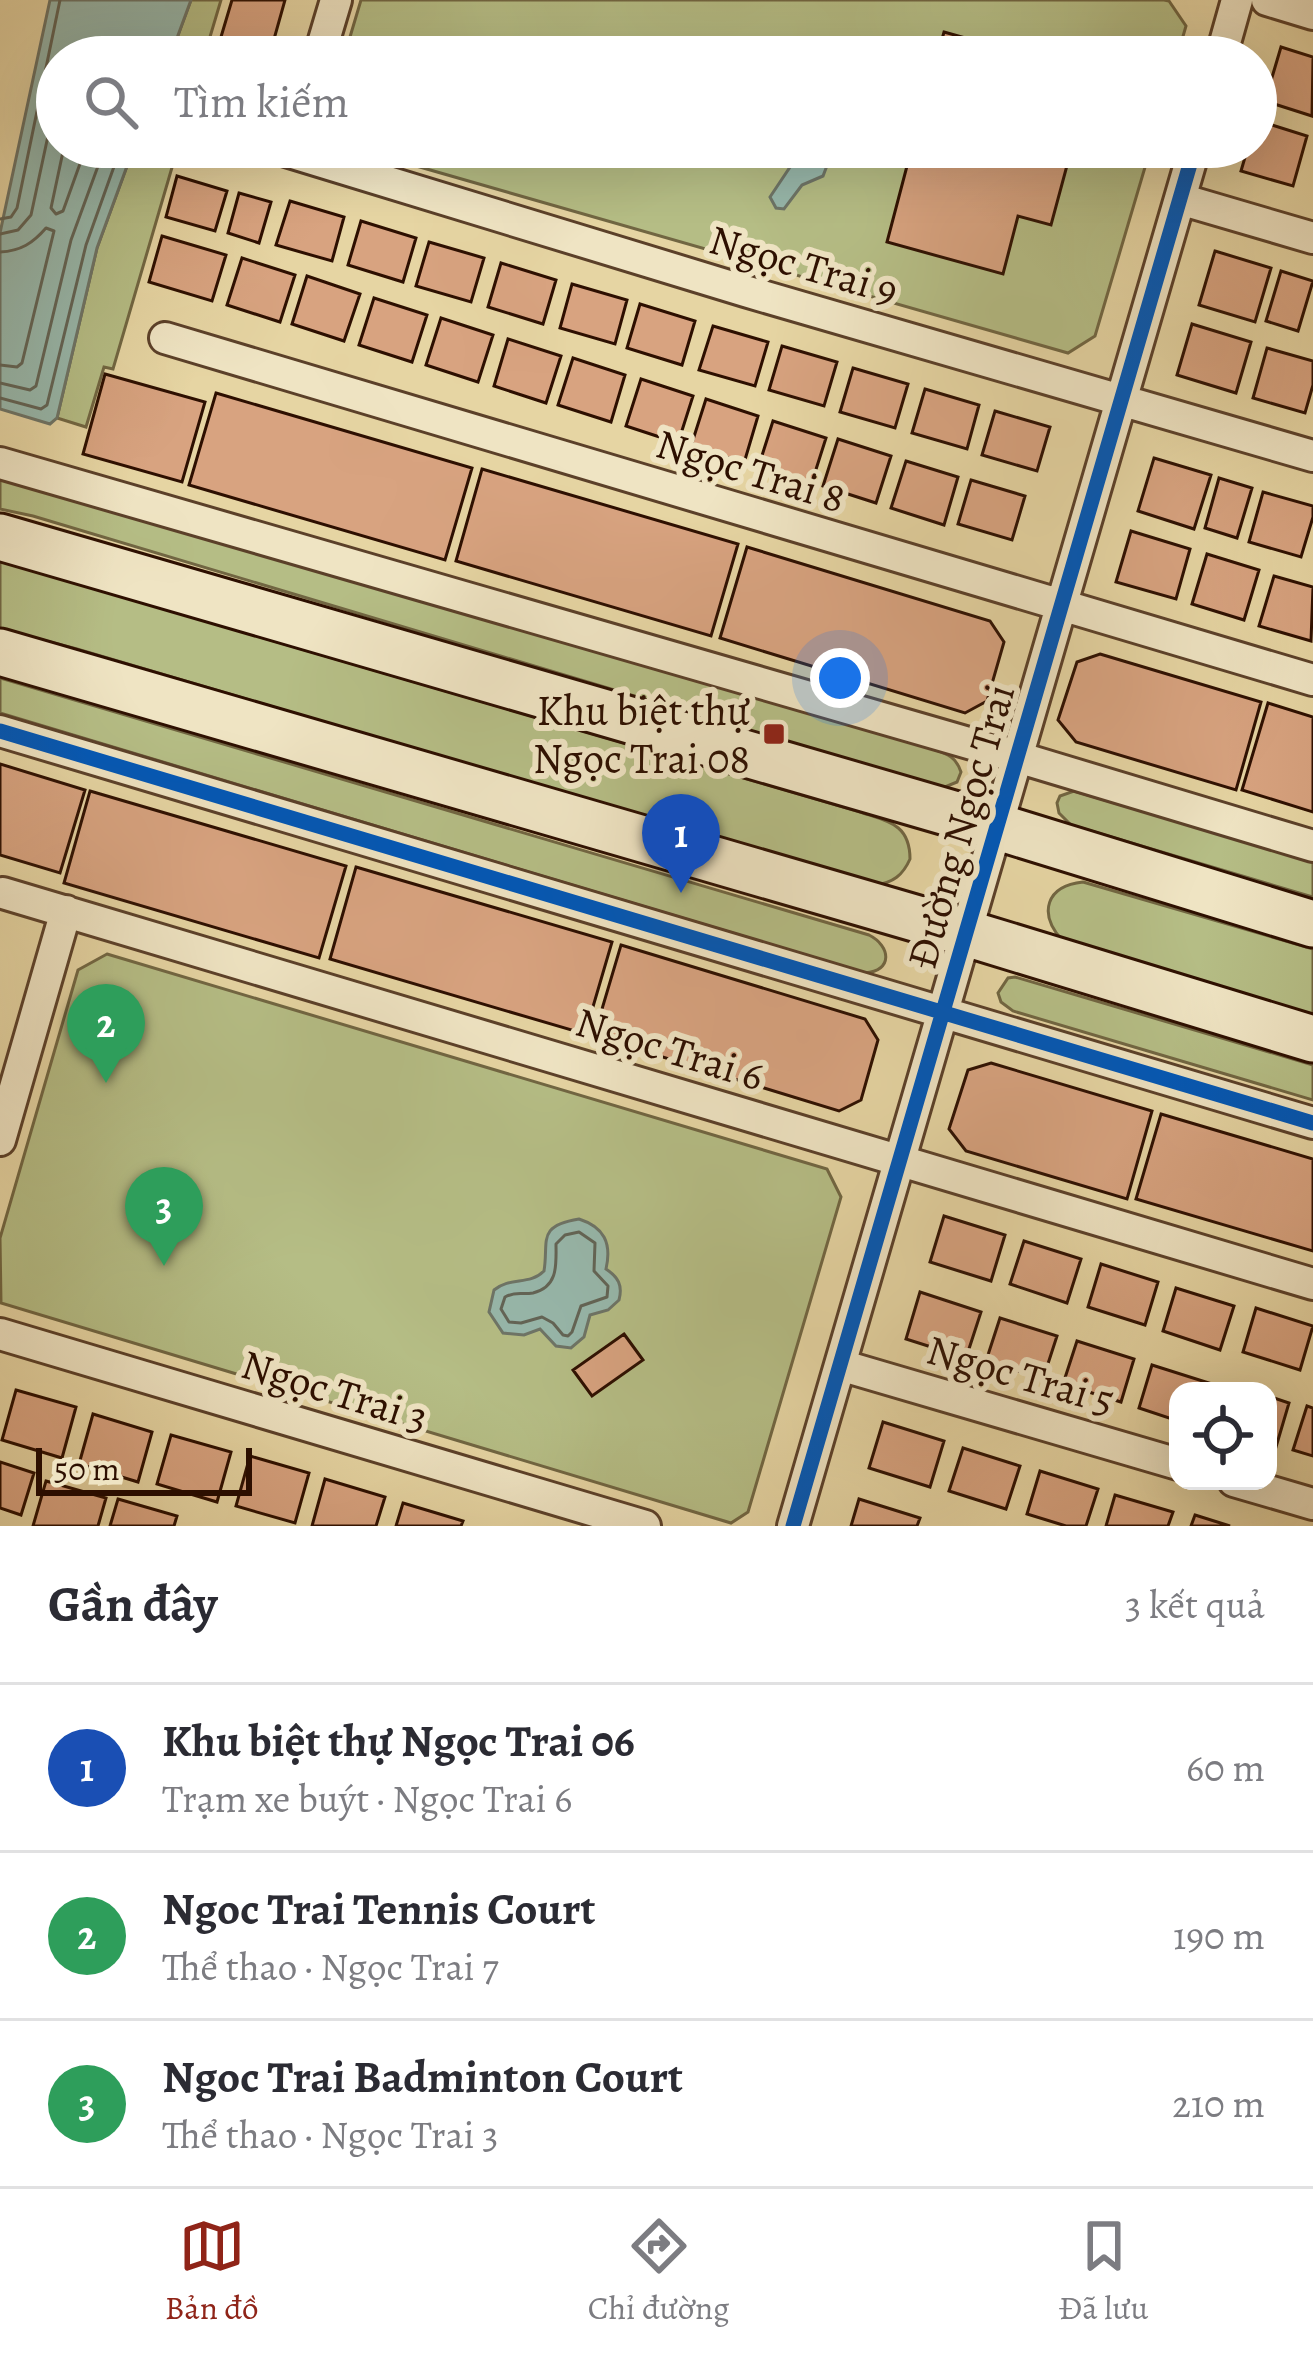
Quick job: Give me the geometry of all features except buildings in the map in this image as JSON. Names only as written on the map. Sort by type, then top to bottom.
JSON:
[{"type":"main road","points":[[0,537],[998,827],[1313,924]]},
{"type":"main road","points":[[0,652],[1313,1039]]},
{"type":"street","points":[[325,36],[336,0]]},
{"type":"street","points":[[1227,36],[1237,0]]},
{"type":"street","points":[[1267,0],[1313,14]]},
{"type":"street","name":"Ngọc Trai 9","points":[[347,168],[745,291],[1313,456]]},
{"type":"street","name":"Đường Ngọc Trai","points":[[793,1526],[1189,168]]},
{"type":"street","points":[[1180,199],[1313,238]]},
{"type":"street","name":"Ngọc Trai 8","points":[[165,338],[1313,680]]},
{"type":"street","points":[[0,463],[1313,846]]},
{"type":"street","points":[[0,731],[1313,1123]]},
{"type":"street","name":"Ngọc Trai 6","points":[[3,892],[1313,1284]]},
{"type":"street","points":[[0,1140],[66,911]]},
{"type":"street","name":"Ngọc Trai 3","points":[[0,1334],[645,1526]]},
{"type":"street","name":"Ngọc Trai 5","points":[[840,1365],[1169,1461]]},
{"type":"street","points":[[1265,1490],[1313,1504]]},
{"type":"green space","points":[[191,0],[221,0],[210,36],[178,36]]},
{"type":"green space","points":[[361,0],[1164,0],[1186,26],[1183,36],[350,36]]},
{"type":"green space","points":[[126,168],[172,168],[113,369],[104,367],[86,427],[57,418],[97,248]]},
{"type":"green space","points":[[423,168],[1145,168],[1095,336],[1068,353]]},
{"type":"green space","points":[[0,476],[933,749],[951,757],[961,772],[957,782],[932,785],[0,509]]},
{"type":"green space","points":[[0,561],[877,818],[901,830],[910,859],[897,877],[875,885],[0,629]]},
{"type":"green space","points":[[0,678],[869,935],[882,945],[886,957],[881,968],[865,973],[0,713]]},
{"type":"green space","points":[[1074,791],[1313,861],[1313,897],[1071,825],[1059,813],[1057,803],[1060,796]]},
{"type":"green space","points":[[1083,882],[1313,949],[1313,1016],[1062,940],[1050,920],[1050,902],[1061,889]]},
{"type":"green space","points":[[107,954],[827,1169],[841,1197],[748,1512],[731,1523],[1,1303],[0,1238],[78,970]]},
{"type":"green space","points":[[1008,978],[1313,1065],[1313,1100],[1013,1011],[998,993]]},
{"type":"water","points":[[50,0],[191,0],[178,36],[42,36]]},
{"type":"water","points":[[36,65],[36,168],[126,168],[97,248],[57,418],[50,424],[0,409],[0,233]]},
{"type":"water","points":[[789,168],[826,168],[823,176],[802,185],[784,209],[776,208],[770,197]]},
{"type":"water","points":[[579,1219],[604,1237],[606,1269],[618,1282],[619,1300],[608,1310],[590,1315],[584,1337],[571,1348],[556,1346],[540,1329],[524,1335],[503,1333],[489,1312],[494,1290],[544,1271],[550,1231]]},
{"type":"cycle path","points":[[793,1526],[1189,168]]},
{"type":"cycle path","points":[[0,731],[1313,1123]]},
{"type":"place","name":"Khu biệt thự Ngọc Trai 08","points":[[774,734]]},
{"type":"place","name":"Khu biệt thự Ngọc Trai 06","points":[[681,893]]},
{"type":"place","name":"Ngoc Trai Tennis Court","points":[[106,1083]]},
{"type":"place","name":"Ngoc Trai Badminton Court","points":[[164,1266]]}]
